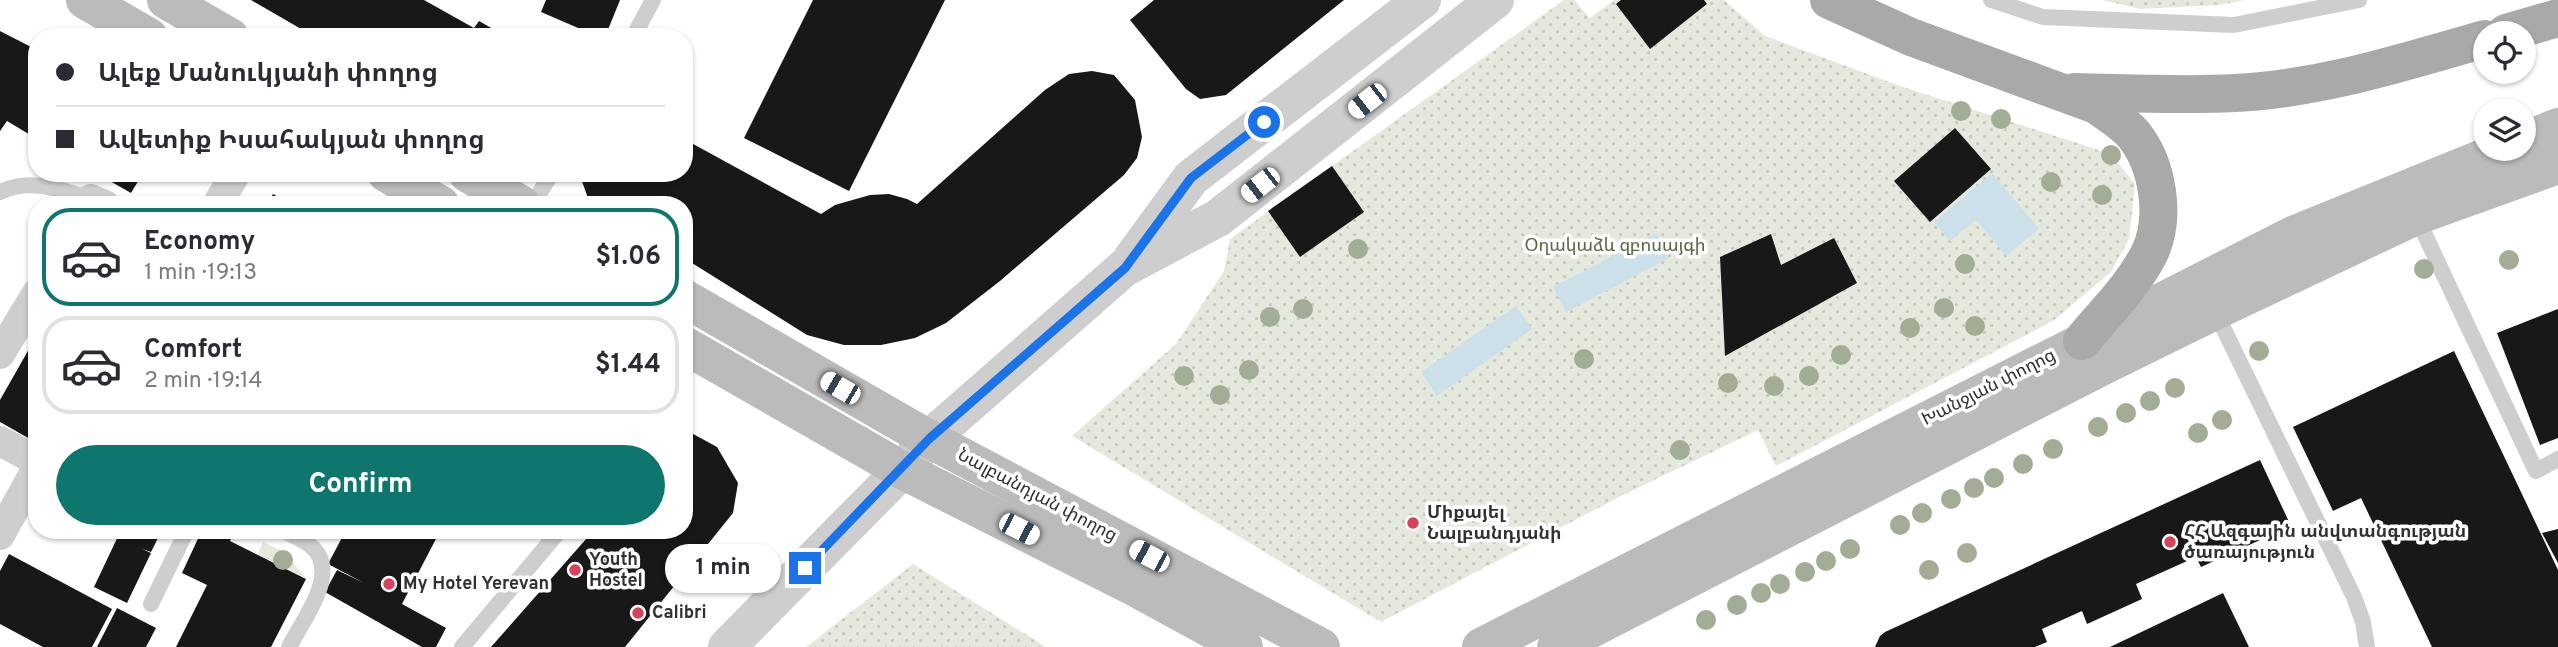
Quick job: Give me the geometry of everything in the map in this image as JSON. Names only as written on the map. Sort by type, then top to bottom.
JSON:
[{"type":"main road","points":[[85,0],[133,28]]},
{"type":"main road","points":[[166,0],[214,28]]},
{"type":"main road","points":[[1829,0],[1911,37],[2096,106],[2116,118],[2134,135],[2147,158],[2155,184],[2159,209],[2156,233],[2151,251],[2141,267],[2082,341]]},
{"type":"main road","points":[[2536,24],[2558,18]]},
{"type":"main road","points":[[2059,92],[2236,93],[2287,87],[2375,70],[2473,42]]},
{"type":"main road","points":[[2536,136],[2558,127]]},
{"type":"main road","name":"Խանջյան փողոց","points":[[1481,647],[2295,234],[2475,161]]},
{"type":"main road","name":"Խանջյան փողոց","points":[[1556,647],[2215,311],[2416,216],[2558,165]]},
{"type":"main road","points":[[401,182],[426,196]]},
{"type":"main road","points":[[482,182],[507,196]]},
{"type":"main road","name":"Նալբանդյան փողոց","points":[[693,303],[929,439],[1321,647]]},
{"type":"main road","name":"Նալբանդյան փողոց","points":[[693,350],[902,470],[1136,588],[1244,647]]},
{"type":"street","points":[[727,647],[902,470],[929,439],[1125,268],[1191,178],[1422,0]]},
{"type":"street","points":[[1125,268],[1218,218],[1495,0]]},
{"type":"street","points":[[0,354],[28,308]]},
{"type":"street","points":[[0,441],[28,456]]},
{"type":"street","points":[[0,535],[28,484]]},
{"type":"lane","points":[[638,28],[653,0]]},
{"type":"lane","points":[[1991,0],[2043,18],[2234,25],[2359,0]]},
{"type":"lane","points":[[0,192],[12,186],[45,185],[76,196]]},
{"type":"lane","points":[[2416,216],[2536,471],[2558,459]]},
{"type":"lane","points":[[2215,311],[2354,597],[2363,622],[2367,647]]},
{"type":"lane","points":[[151,604],[183,539]]},
{"type":"lane","points":[[289,647],[320,588],[323,569],[313,548],[298,539]]},
{"type":"lane","points":[[462,647],[552,539]]},
{"type":"green space","name":"Օղակաձև զբոսայգի","points":[[1564,0],[1574,0],[1590,18],[1614,0],[1724,0],[1765,36],[1900,86],[2111,154],[2135,184],[2129,239],[2111,272],[2053,321],[1776,466],[1758,430],[1619,497],[1381,622],[1072,436],[1176,344],[1224,271],[1230,239]]},
{"type":"green space","points":[[2103,0],[2245,0],[2220,5],[2140,9]]},
{"type":"green space","points":[[263,542],[284,552],[306,578],[258,554]]},
{"type":"green space","points":[[913,564],[1046,647],[806,647]]},
{"type":"water","points":[[1992,173],[2039,229],[2006,256],[1976,220],[1950,241],[1934,222]]},
{"type":"water","points":[[1657,233],[1669,258],[1566,312],[1553,287]]},
{"type":"water","points":[[1516,306],[1532,329],[1437,396],[1421,372]]},
{"type":"building","points":[[251,0],[424,0],[474,28],[299,28]]},
{"type":"building","points":[[546,0],[620,0],[609,28],[578,28],[541,12]]},
{"type":"building","points":[[813,0],[945,0],[849,191],[744,138]]},
{"type":"building","points":[[1154,0],[1344,0],[1226,95],[1200,99],[1186,89],[1130,20]]},
{"type":"building","points":[[1621,0],[1704,0],[1707,4],[1650,49],[1616,4]]},
{"type":"building","points":[[479,21],[491,28],[474,28]]},
{"type":"building","points":[[0,31],[28,45],[28,134],[7,121],[0,131]]},
{"type":"building","points":[[1092,71],[1114,75],[1135,100],[1142,137],[1137,158],[1124,175],[1000,281],[946,323],[915,338],[881,345],[844,345],[807,335],[693,264],[693,196],[587,196],[582,182],[693,182],[693,144],[821,214],[835,205],[870,195],[889,194],[917,204],[1045,90],[1069,74]]},
{"type":"building","points":[[1955,128],[1991,169],[1930,222],[1894,181]]},
{"type":"building","points":[[1332,166],[1364,212],[1300,257],[1268,211]]},
{"type":"building","points":[[112,182],[138,182],[131,193]]},
{"type":"building","points":[[1771,234],[1781,265],[1834,238],[1857,283],[1725,356],[1720,257]]},
{"type":"building","points":[[2558,309],[2558,438],[2540,445],[2497,333]]},
{"type":"building","points":[[28,351],[28,438],[0,422],[0,400]]},
{"type":"building","points":[[2454,351],[2558,570],[2558,647],[2432,647],[2361,498],[2333,511],[2293,427]]},
{"type":"building","points":[[693,434],[717,447],[738,483],[733,513],[625,647],[491,647],[586,539],[693,539]]},
{"type":"building","name":"ՀՀ Ազգային անվտանգության ծառայություն","points":[[2260,460],[2291,526],[2201,567],[2196,557],[2136,584],[2142,599],[2087,624],[2082,611],[2042,629],[2047,642],[2035,647],[1875,647],[1885,632]]},
{"type":"building","points":[[2558,529],[2558,563],[2542,533]]},
{"type":"building","points":[[117,539],[158,539],[151,552],[142,549],[151,553],[127,603],[94,587]]},
{"type":"building","points":[[198,539],[231,539],[230,541],[306,579],[271,647],[176,647],[207,585],[182,573]]},
{"type":"building","points":[[341,539],[436,539],[402,604],[446,628],[436,647],[422,647],[325,592],[337,570],[364,583],[328,564]]},
{"type":"building","points":[[9,554],[112,609],[92,647],[43,647],[0,624],[0,571]]},
{"type":"building","points":[[2223,593],[2249,647],[2110,647]]},
{"type":"building","points":[[117,608],[156,628],[146,647],[97,647]]},
{"type":"place","name":"Միքայել Նալբանդյանի","points":[[1413,523]]},
{"type":"place","name":"ՀՀ Ազգային անվտանգության ծառայություն","points":[[2170,542]]},
{"type":"place","name":"Youth Hostel","points":[[575,570]]},
{"type":"place","name":"My Hotel Yerevan","points":[[389,584]]},
{"type":"place","name":"Calibri","points":[[638,613]]},
{"type":"route","points":[[805,568],[929,439],[1125,268],[1191,178],[1264,122]]}]
